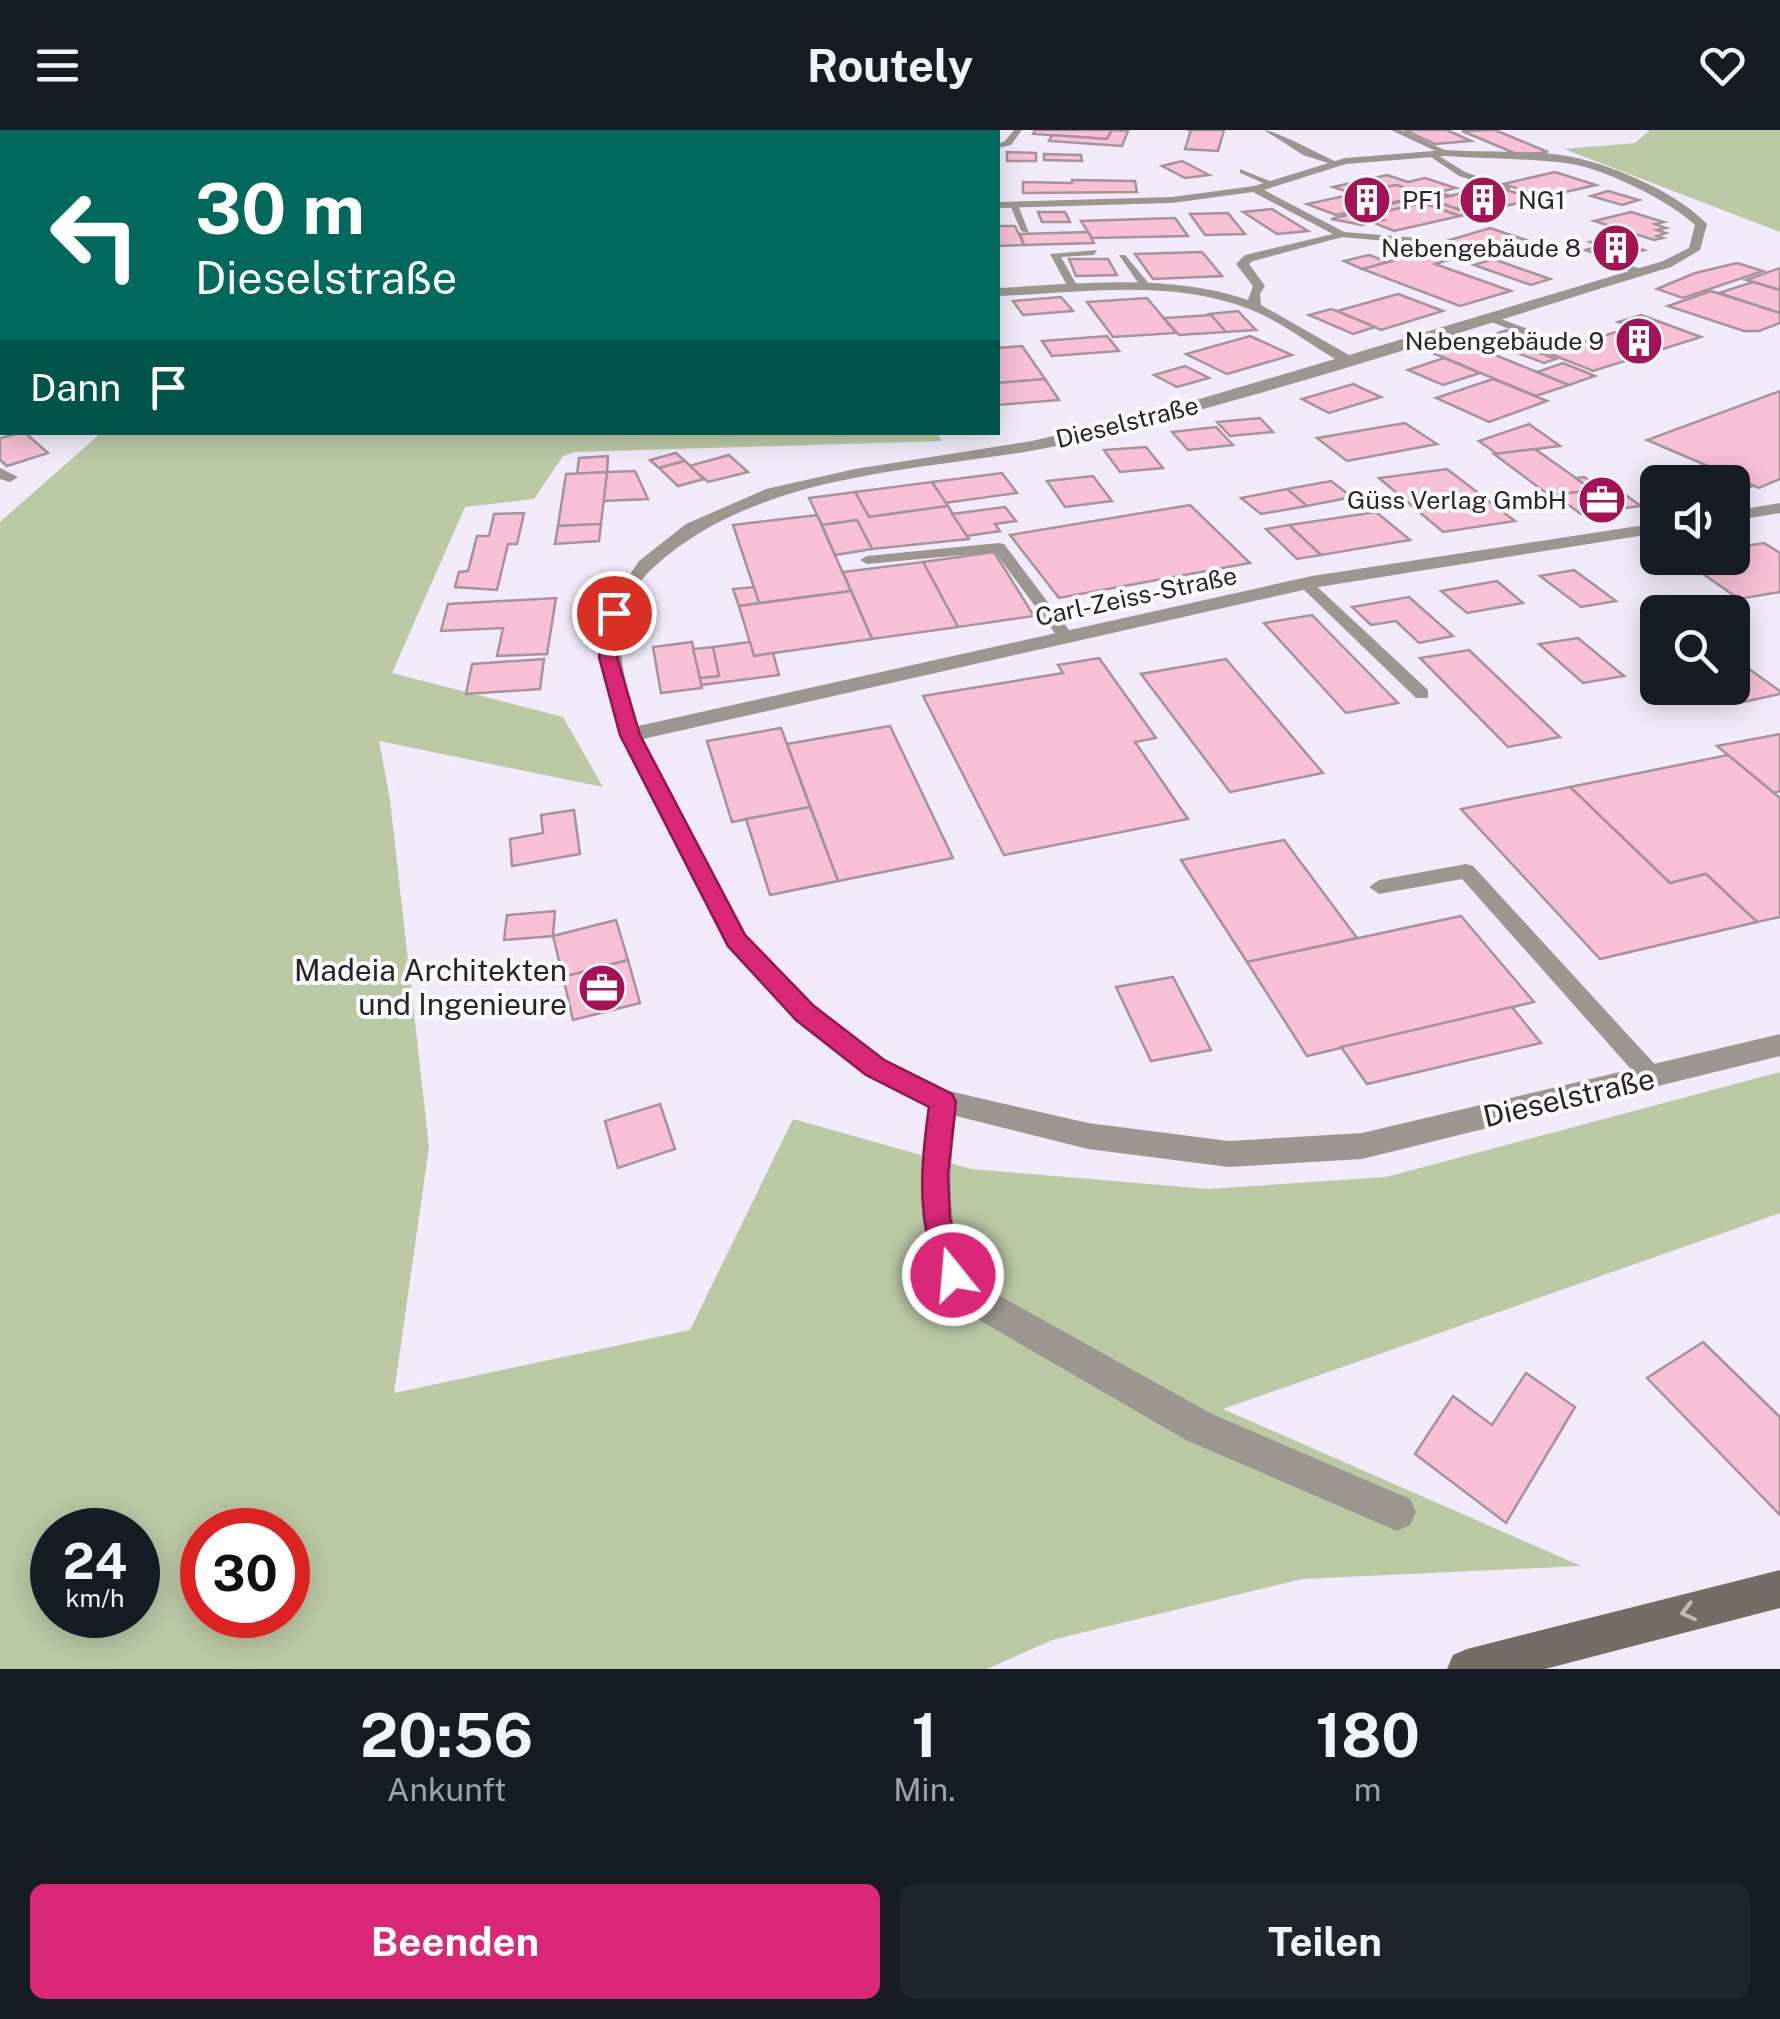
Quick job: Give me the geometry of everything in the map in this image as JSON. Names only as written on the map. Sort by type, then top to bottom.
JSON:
[{"type":"street","name":"Dieselstraße","points":[[1000,204],[1172,200],[1256,189],[1334,163],[1446,153],[1576,161],[1684,208],[1701,224],[1694,250],[1641,272],[1349,361],[1163,416],[1050,442],[856,474],[772,494],[692,528],[644,565],[614,613],[608,657],[630,735],[736,940],[819,1024],[875,1068],[943,1102],[1088,1136],[1229,1154],[1362,1146],[1780,1045]]},
{"type":"street","points":[[1256,189],[1344,235]]},
{"type":"street","points":[[1256,306],[1254,294],[1259,286],[1242,264],[1249,258],[1344,235]]},
{"type":"street","points":[[1000,292],[1147,288],[1210,294],[1256,306],[1349,361]]},
{"type":"street","points":[[1750,513],[1780,508]]},
{"type":"street","name":"Carl-Zeiss-Straße","points":[[630,735],[1306,584],[1640,531]]},
{"type":"street","points":[[943,1102],[934,1174],[936,1219],[953,1275],[979,1302],[1199,1426],[1397,1512]]},
{"type":"street","points":[[1467,1669],[1780,1589]]},
{"type":"lane","points":[[1268,130],[1306,153],[1334,163]]},
{"type":"lane","points":[[1395,130],[1446,153]]},
{"type":"lane","points":[[1431,153],[1462,174],[1507,188]]},
{"type":"lane","points":[[1243,171],[1273,184]]},
{"type":"lane","points":[[1014,204],[1026,232]]},
{"type":"lane","points":[[1344,235],[1419,241]]},
{"type":"lane","points":[[1074,289],[1055,254],[1094,252]]},
{"type":"lane","points":[[1122,257],[1147,288]]},
{"type":"lane","points":[[1622,266],[1641,272]]},
{"type":"lane","points":[[1490,318],[1548,340]]},
{"type":"lane","points":[[867,560],[999,547],[1066,637]]},
{"type":"lane","points":[[1306,584],[1422,694]]},
{"type":"lane","points":[[1379,887],[1466,871],[1654,1078]]},
{"type":"green space","points":[[1650,130],[1780,130],[1780,232],[1564,149],[1635,143]]},
{"type":"green space","points":[[99,435],[938,435],[942,441],[575,452],[563,456],[534,499],[465,507],[392,673],[563,717],[603,787],[379,741],[390,800],[429,1147],[394,1393],[690,1330],[793,1119],[971,1169],[1208,1189],[1386,1177],[1780,1072],[1780,1213],[1223,1409],[1581,1566],[1302,1579],[1052,1640],[987,1669],[0,1669],[0,522]]},
{"type":"building","points":[[1035,130],[1112,130],[1107,139],[1033,134]]},
{"type":"building","points":[[1112,130],[1128,131],[1122,146],[1049,141],[1052,135],[1107,139]]},
{"type":"building","points":[[1191,130],[1224,130],[1218,151],[1185,149]]},
{"type":"building","points":[[1404,130],[1447,130],[1471,141],[1435,144]]},
{"type":"building","points":[[1495,130],[1548,152],[1519,155],[1462,131]]},
{"type":"building","points":[[1007,152],[1036,153],[1036,161],[1007,161]]},
{"type":"building","points":[[1044,154],[1081,155],[1082,161],[1044,160]]},
{"type":"building","points":[[1182,161],[1209,175],[1185,178],[1162,166]]},
{"type":"building","points":[[1555,172],[1596,185],[1544,197],[1503,184]]},
{"type":"building","points":[[1387,175],[1408,182],[1425,178],[1456,188],[1426,195],[1396,185],[1354,194],[1333,187]]},
{"type":"building","points":[[1135,181],[1137,192],[1023,193],[1023,182]]},
{"type":"building","name":"PF1","points":[[1396,185],[1426,195],[1336,215],[1307,204]]},
{"type":"building","name":"NG1","points":[[1494,186],[1535,199],[1472,214],[1431,200]]},
{"type":"building","points":[[1608,191],[1639,200],[1622,205],[1591,196]]},
{"type":"building","points":[[1439,192],[1450,196],[1431,200],[1469,213],[1460,216],[1423,203],[1369,215],[1383,220],[1362,225],[1331,219]]},
{"type":"building","points":[[1423,203],[1460,216],[1394,231],[1372,222],[1383,220],[1369,215]]},
{"type":"building","points":[[1272,209],[1308,231],[1277,234],[1243,212]]},
{"type":"building","points":[[1038,212],[1065,212],[1070,222],[1042,222]]},
{"type":"building","points":[[1631,212],[1664,222],[1655,224],[1666,228],[1657,230],[1666,233],[1657,236],[1663,238],[1654,240],[1594,221]]},
{"type":"building","points":[[1228,213],[1245,234],[1205,235],[1190,214]]},
{"type":"building","points":[[1175,218],[1188,236],[1092,238],[1081,221]]},
{"type":"building","points":[[1000,226],[1015,226],[1024,245],[1000,246]]},
{"type":"building","points":[[1490,228],[1526,240],[1482,253],[1446,241]]},
{"type":"building","points":[[1088,232],[1094,243],[1024,245],[1020,234]]},
{"type":"building","name":"Nebengebäude 8","points":[[1607,238],[1644,250],[1611,259],[1585,250],[1601,246],[1590,242]]},
{"type":"building","points":[[1202,252],[1222,276],[1153,279],[1135,254]]},
{"type":"building","points":[[1420,253],[1448,260],[1435,264],[1511,291],[1460,306],[1362,269]]},
{"type":"building","points":[[1369,255],[1388,262],[1362,269],[1344,261]]},
{"type":"building","points":[[1069,259],[1108,259],[1117,275],[1076,276]]},
{"type":"building","points":[[1493,259],[1550,279],[1531,285],[1474,265]]},
{"type":"building","points":[[1737,263],[1763,271],[1683,298],[1657,289],[1695,273]]},
{"type":"building","points":[[1780,268],[1780,290],[1746,280]]},
{"type":"building","points":[[1753,282],[1780,290],[1780,313],[1719,293]]},
{"type":"building","points":[[1711,291],[1780,313],[1780,323],[1759,331],[1744,331],[1668,306]]},
{"type":"building","points":[[1398,294],[1443,311],[1381,330],[1337,311]]},
{"type":"building","points":[[1061,297],[1073,311],[1023,315],[1013,301]]},
{"type":"building","points":[[1147,298],[1176,333],[1113,337],[1087,302]]},
{"type":"building","points":[[1331,309],[1375,327],[1353,334],[1309,315]]},
{"type":"building","points":[[1238,311],[1256,330],[1226,332],[1209,314]]},
{"type":"building","points":[[1211,315],[1226,332],[1179,335],[1164,318]]},
{"type":"building","name":"Nebengebäude 9","points":[[1641,315],[1701,337],[1593,371],[1498,333],[1507,330],[1557,350],[1633,327],[1618,322]]},
{"type":"building","points":[[1107,336],[1119,351],[1052,356],[1042,341]]},
{"type":"building","points":[[1250,336],[1292,355],[1227,374],[1186,354]]},
{"type":"building","points":[[1468,344],[1569,385],[1536,396],[1435,354]]},
{"type":"building","points":[[1022,346],[1045,379],[1000,383],[1000,348]]},
{"type":"building","points":[[1524,347],[1556,359],[1544,363],[1512,351]]},
{"type":"building","points":[[1444,358],[1480,373],[1443,385],[1408,370]]},
{"type":"building","points":[[1563,363],[1595,376],[1569,385],[1537,372]]},
{"type":"building","points":[[1185,366],[1209,378],[1177,387],[1154,375]]},
{"type":"building","points":[[1045,379],[1059,400],[1000,405],[1000,383]]},
{"type":"building","points":[[1493,379],[1547,401],[1489,422],[1436,398]]},
{"type":"building","points":[[1353,384],[1381,397],[1329,413],[1302,399]]},
{"type":"building","points":[[1780,391],[1780,479],[1759,488],[1750,484],[1750,465],[1705,465],[1647,440]]},
{"type":"building","points":[[1260,418],[1273,432],[1230,436],[1217,422]]},
{"type":"building","points":[[1405,423],[1437,444],[1347,461],[1317,438]]},
{"type":"building","points":[[1529,424],[1560,446],[1497,454],[1479,441]]},
{"type":"building","points":[[1216,427],[1233,445],[1188,450],[1172,432]]},
{"type":"building","points":[[27,435],[48,453],[7,466],[0,460],[0,438]]},
{"type":"building","points":[[1146,447],[1163,468],[1120,472],[1104,450]]},
{"type":"building","points":[[1535,449],[1592,490],[1550,496],[1494,454]]},
{"type":"building","points":[[676,453],[685,461],[659,468],[650,460]]},
{"type":"building","points":[[729,455],[748,472],[708,482],[689,466]]},
{"type":"building","points":[[608,456],[607,472],[577,474],[579,458]]},
{"type":"building","points":[[685,461],[704,479],[678,486],[659,468]]},
{"type":"building","points":[[1447,469],[1515,521],[1443,532],[1379,478]]},
{"type":"building","points":[[635,471],[648,499],[603,501],[607,472]]},
{"type":"building","points":[[607,472],[601,524],[558,526],[566,474]]},
{"type":"building","points":[[1002,473],[1017,493],[945,503],[932,482]]},
{"type":"building","points":[[1093,476],[1112,501],[1065,507],[1047,481]]},
{"type":"building","points":[[1584,477],[1594,484],[1607,482],[1640,506],[1581,514],[1555,495],[1592,490],[1576,478]]},
{"type":"building","points":[[1331,481],[1352,497],[1307,506],[1287,489]]},
{"type":"building","points":[[932,482],[948,506],[869,517],[855,492]]},
{"type":"building","points":[[1287,489],[1307,506],[1261,514],[1241,498]]},
{"type":"building","points":[[855,492],[869,517],[948,506],[969,539],[872,549],[857,520],[822,525],[809,498]]},
{"type":"building","points":[[1190,505],[1250,563],[1059,598],[1010,535]]},
{"type":"building","points":[[1005,507],[1016,521],[995,524],[1000,531],[967,536],[952,514]]},
{"type":"building","points":[[1376,512],[1410,540],[1321,555],[1289,525]]},
{"type":"building","points":[[524,513],[517,544],[508,544],[497,590],[455,587],[459,572],[468,571],[477,536],[489,536],[494,514]]},
{"type":"building","points":[[817,515],[851,591],[759,603],[733,525]]},
{"type":"building","points":[[857,520],[872,549],[835,555],[822,525]]},
{"type":"building","points":[[601,524],[599,541],[555,544],[558,526]]},
{"type":"building","points":[[1289,525],[1321,555],[1297,559],[1266,529]]},
{"type":"building","points":[[1764,543],[1780,553],[1780,592],[1750,597],[1733,595],[1704,575],[1750,575],[1750,545]]},
{"type":"building","points":[[994,552],[1034,616],[958,627],[923,562]]},
{"type":"building","points":[[923,562],[958,627],[872,639],[843,572]]},
{"type":"building","points":[[1574,570],[1616,601],[1581,607],[1540,576]]},
{"type":"building","points":[[1497,581],[1523,603],[1467,613],[1441,591]]},
{"type":"building","points":[[754,587],[759,603],[739,606],[733,589]]},
{"type":"building","points":[[851,591],[872,639],[754,656],[739,606]]},
{"type":"building","points":[[1409,597],[1453,636],[1419,643],[1396,621],[1371,625],[1352,607]]},
{"type":"building","points":[[556,598],[547,654],[497,656],[503,628],[441,631],[448,604]]},
{"type":"building","points":[[1312,615],[1398,703],[1346,713],[1264,623]]},
{"type":"building","points":[[1578,638],[1624,676],[1583,683],[1539,644]]},
{"type":"building","points":[[692,642],[702,688],[661,693],[653,647]]},
{"type":"building","points":[[750,642],[754,656],[773,653],[779,675],[701,685],[700,678],[719,676],[713,647]]},
{"type":"building","points":[[713,647],[719,676],[700,678],[693,649]]},
{"type":"building","points":[[1469,650],[1560,737],[1508,747],[1420,658]]},
{"type":"building","points":[[1099,658],[1156,738],[1135,742],[1188,819],[1004,855],[923,696],[1063,673],[1058,665]]},
{"type":"building","points":[[544,659],[540,689],[466,694],[472,664]]},
{"type":"building","points":[[1226,659],[1323,773],[1230,792],[1141,674]]},
{"type":"building","points":[[1750,670],[1780,691],[1750,701]]},
{"type":"building","points":[[890,726],[953,858],[838,881],[787,744]]},
{"type":"building","points":[[781,728],[810,807],[732,822],[707,741]]},
{"type":"building","points":[[1780,734],[1780,791],[1774,793],[1717,746]]},
{"type":"building","points":[[1728,755],[1780,798],[1780,917],[1757,922],[1706,874],[1670,883],[1570,787]]},
{"type":"building","points":[[1570,787],[1670,883],[1706,874],[1757,922],[1600,959],[1461,809]]},
{"type":"building","points":[[810,807],[838,881],[770,895],[746,819]]},
{"type":"building","points":[[574,810],[580,854],[512,866],[510,839],[543,833],[541,815]]},
{"type":"building","points":[[1284,840],[1357,938],[1247,962],[1181,860]]},
{"type":"building","points":[[555,911],[553,936],[504,940],[507,915]]},
{"type":"building","points":[[1461,916],[1534,1002],[1307,1056],[1247,962]]},
{"type":"building","points":[[616,920],[628,960],[563,977],[553,936]]},
{"type":"building","points":[[628,960],[640,1003],[573,1020],[563,977]]},
{"type":"building","points":[[1173,977],[1211,1050],[1151,1061],[1116,987]]},
{"type":"building","points":[[1512,1007],[1541,1043],[1367,1084],[1341,1047]]},
{"type":"building","points":[[660,1104],[675,1149],[618,1168],[605,1121]]},
{"type":"building","points":[[1703,1342],[1780,1417],[1780,1515],[1647,1378]]},
{"type":"building","points":[[1526,1373],[1575,1407],[1506,1523],[1415,1454],[1453,1396],[1492,1425]]},
{"type":"place","name":"PF1","points":[[1367,200]]},
{"type":"place","name":"NG1","points":[[1483,200]]},
{"type":"place","name":"Nebengebäude 8","points":[[1616,248]]},
{"type":"place","name":"Nebengebäude 9","points":[[1639,341]]},
{"type":"place","name":"Güss Verlag GmbH","points":[[1602,500]]},
{"type":"place","name":"Madeia Architekten und Ingenieure","points":[[602,988]]},
{"type":"route","points":[[614,613],[608,657],[630,735],[736,940],[805,1013],[875,1068],[943,1102],[934,1174],[936,1219],[953,1275]]}]
